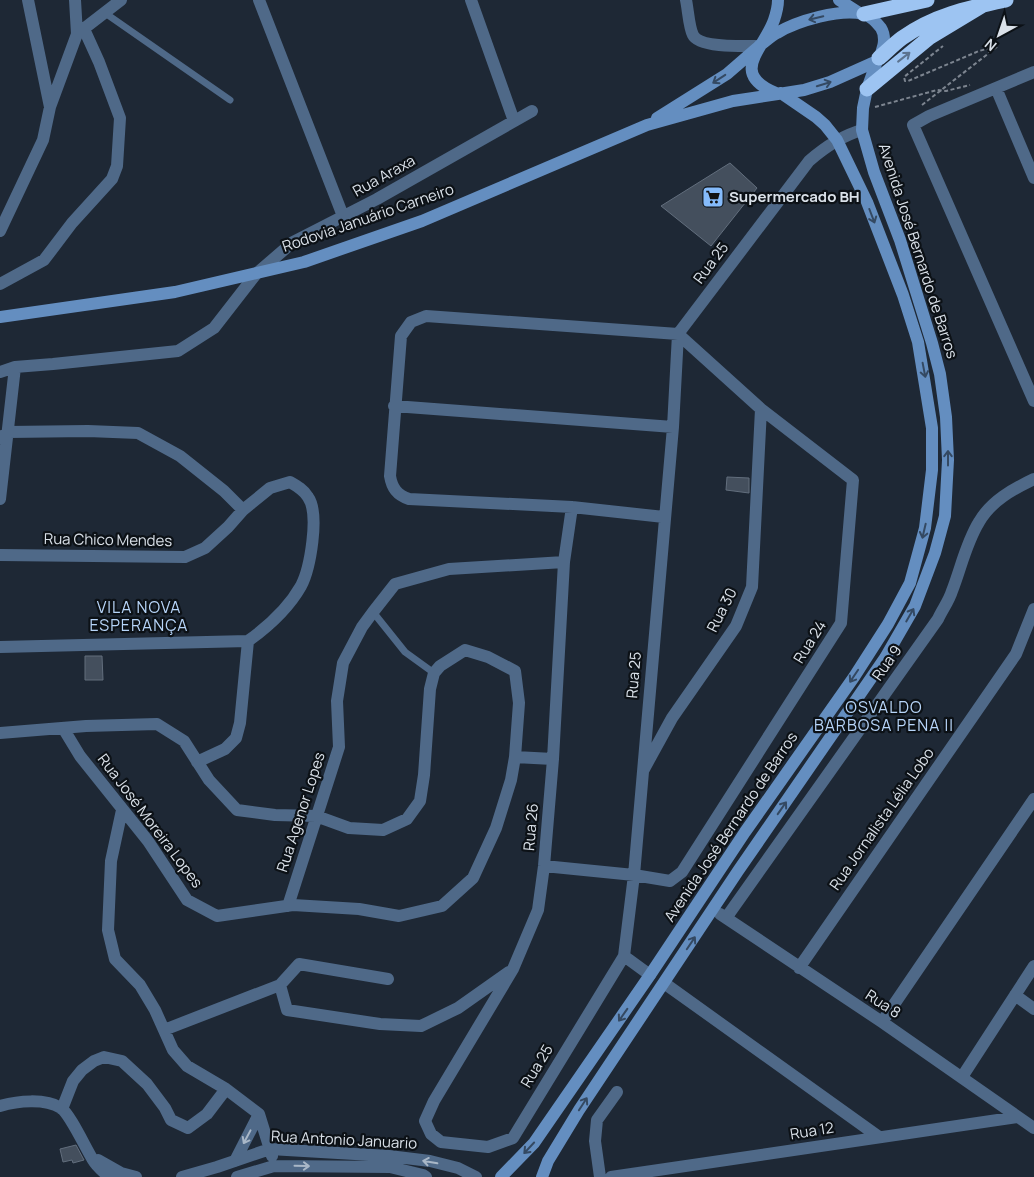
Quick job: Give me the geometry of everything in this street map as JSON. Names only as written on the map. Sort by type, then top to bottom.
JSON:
[{"type":"highway","name":"Rodovia Januário Carneiro","points":[[863,14],[927,0]]},
{"type":"highway","name":"Rodovia Januário Carneiro","points":[[878,60],[901,38],[926,23],[954,11],[1006,0]]},
{"type":"highway","points":[[867,88],[930,37],[983,4]]},
{"type":"main road","points":[[778,0],[774,21],[758,47],[752,68],[756,80],[766,89],[778,93]]},
{"type":"main road","points":[[838,0],[876,20],[883,32],[884,46],[878,60]]},
{"type":"main road","name":"Rodovia Januário Carneiro","points":[[647,125],[727,74],[777,33],[797,23],[819,17],[863,14]]},
{"type":"main road","name":"Rodovia Januário Carneiro","points":[[0,317],[176,292],[304,262],[422,221],[647,125],[733,101],[804,90],[830,82],[878,60]]},
{"type":"main road","name":"Avenida José Bernardo de Barros","points":[[542,1177],[548,1161],[579,1110],[885,658],[915,606],[935,554],[945,516],[948,460],[946,417],[940,374],[918,295],[900,240],[874,172],[862,130],[863,108],[867,88],[878,60]]},
{"type":"main road","name":"Avenida José Bernardo de Barros","points":[[501,1177],[534,1143],[650,975],[745,832],[854,677],[888,624],[910,583],[925,528],[932,470],[932,428],[918,342],[903,295],[867,202],[837,140],[816,117],[778,93]]},
{"type":"street","points":[[28,0],[50,107]]},
{"type":"street","points":[[0,284],[44,260],[72,223],[112,179],[117,166],[120,118],[99,62],[80,32],[76,0]]},
{"type":"street","points":[[0,231],[43,140],[50,107],[80,32],[121,0]]},
{"type":"street","points":[[259,0],[344,216]]},
{"type":"street","points":[[471,0],[514,121]]},
{"type":"street","points":[[686,0],[693,35],[698,40],[719,44],[758,47]]},
{"type":"street","points":[[1034,72],[913,125],[1034,402]]},
{"type":"street","points":[[996,88],[1034,178]]},
{"type":"street","name":"Rua Araxa","points":[[0,372],[15,367],[178,351],[214,328],[256,274],[293,242],[376,199],[532,110]]},
{"type":"street","name":"Rua 25","points":[[425,1121],[430,1134],[441,1142],[488,1147],[513,1138],[624,956],[634,875],[673,427],[678,334],[808,161],[828,145],[848,134],[862,130]]},
{"type":"street","points":[[664,517],[572,507],[409,499],[402,496],[391,485],[394,406],[401,336],[411,322],[426,316],[678,334]]},
{"type":"street","name":"Rua 24","points":[[544,866],[634,875],[670,881],[682,872],[841,623],[853,480],[761,409],[678,334]]},
{"type":"street","points":[[0,499],[4,435],[15,367]]},
{"type":"street","points":[[394,406],[673,427]]},
{"type":"street","name":"Rua 30","points":[[642,773],[672,718],[736,626],[752,587],[761,409]]},
{"type":"street","points":[[4,435],[88,431],[138,433],[180,456],[224,491],[242,510]]},
{"type":"street","name":"Rua 9","points":[[726,918],[938,619],[951,594],[966,548],[980,521],[994,504],[1010,491],[1034,479]]},
{"type":"street","name":"Rua Chico Mendes","points":[[0,555],[185,557],[205,548],[228,527],[242,510],[270,488],[290,482],[300,488],[309,498],[314,521],[312,549],[302,584],[286,607],[264,629],[248,641]]},
{"type":"street","name":"Rua 26","points":[[425,1121],[434,1101],[513,969],[538,910],[544,866],[553,758],[564,562],[572,507]]},
{"type":"street","name":"Rua Agenor Lopes","points":[[288,906],[339,746],[337,701],[342,663],[362,627],[395,584],[449,569],[564,562]]},
{"type":"street","name":"Rua Jornalista Lélia Lobo","points":[[799,968],[1016,654],[1034,609]]},
{"type":"street","points":[[0,647],[248,641],[240,723],[236,738],[225,749],[197,762]]},
{"type":"street","name":"Rua José Moreira Lopes","points":[[63,728],[80,756],[148,841],[187,900],[217,916],[288,906],[359,909],[399,916],[442,906],[473,878],[496,828],[511,780],[515,756],[519,703],[515,672],[488,657],[465,650],[440,666],[434,673]]},
{"type":"street","points":[[0,733],[157,724],[184,741],[208,780],[237,810],[275,815],[316,816],[349,828],[383,830],[408,819],[420,802],[424,775],[430,689],[434,673]]},
{"type":"street","points":[[515,756],[553,758]]},
{"type":"street","points":[[882,1022],[1034,799]]},
{"type":"street","name":"Rua Antonio Januario","points":[[122,810],[111,860],[108,930],[115,959],[140,985],[173,1050],[187,1066],[226,1089],[259,1114]]},
{"type":"street","name":"Rua 8","points":[[713,910],[882,1022],[1034,1128]]},
{"type":"street","points":[[624,956],[650,975]]},
{"type":"street","points":[[164,1030],[280,985],[299,964],[388,979]]},
{"type":"street","points":[[962,1077],[1034,966]]},
{"type":"street","points":[[280,985],[287,1010],[380,1024],[421,1026],[458,1008],[513,969]]},
{"type":"street","points":[[664,984],[879,1137]]},
{"type":"street","points":[[1015,995],[1034,1009]]},
{"type":"street","points":[[62,1108],[73,1081],[88,1066],[104,1057],[122,1061],[147,1084],[171,1120],[188,1128],[206,1114],[226,1089]]},
{"type":"street","points":[[600,1177],[595,1141],[596,1120],[616,1092]]},
{"type":"street","points":[[0,1106],[9,1103],[46,1102],[62,1108],[70,1118],[94,1162],[109,1177]]},
{"type":"street","points":[[259,1114],[274,1166]]},
{"type":"street","points":[[235,1161],[259,1114]]},
{"type":"street","name":"Rua 12","points":[[611,1177],[1018,1117]]},
{"type":"street","points":[[83,1142],[99,1161],[121,1173],[136,1177]]},
{"type":"street","name":"Rua Antonio Januario","points":[[182,1177],[270,1148],[389,1156],[458,1168],[476,1177]]},
{"type":"street","name":"Rua Antonio Januario","points":[[238,1177],[274,1166],[390,1167],[426,1177]]},
{"type":"lane","points":[[105,13],[230,100]]},
{"type":"lane","points":[[373,612],[405,652],[434,673]]},
{"type":"path","points":[[920,106],[998,46],[979,51],[905,81],[904,77],[944,45]]},
{"type":"path","points":[[863,108],[876,107],[937,90],[976,83]]},
{"type":"building","name":"Supermercado BH","points":[[730,163],[757,188],[711,246],[661,206]]},
{"type":"building","points":[[727,477],[749,478],[749,493],[726,490]]},
{"type":"building","points":[[85,656],[102,656],[103,680],[85,680]]},
{"type":"building","points":[[76,1145],[84,1160],[73,1163],[72,1160],[63,1162],[60,1149]]},
{"type":"place","name":"Supermercado BH","points":[[713,197]]},
{"type":"district","name":"VILA NOVA ESPERANÇA","points":[[139,616]]},
{"type":"district","name":"OSVALDO BARBOSA PENA II","points":[[884,716]]}]
